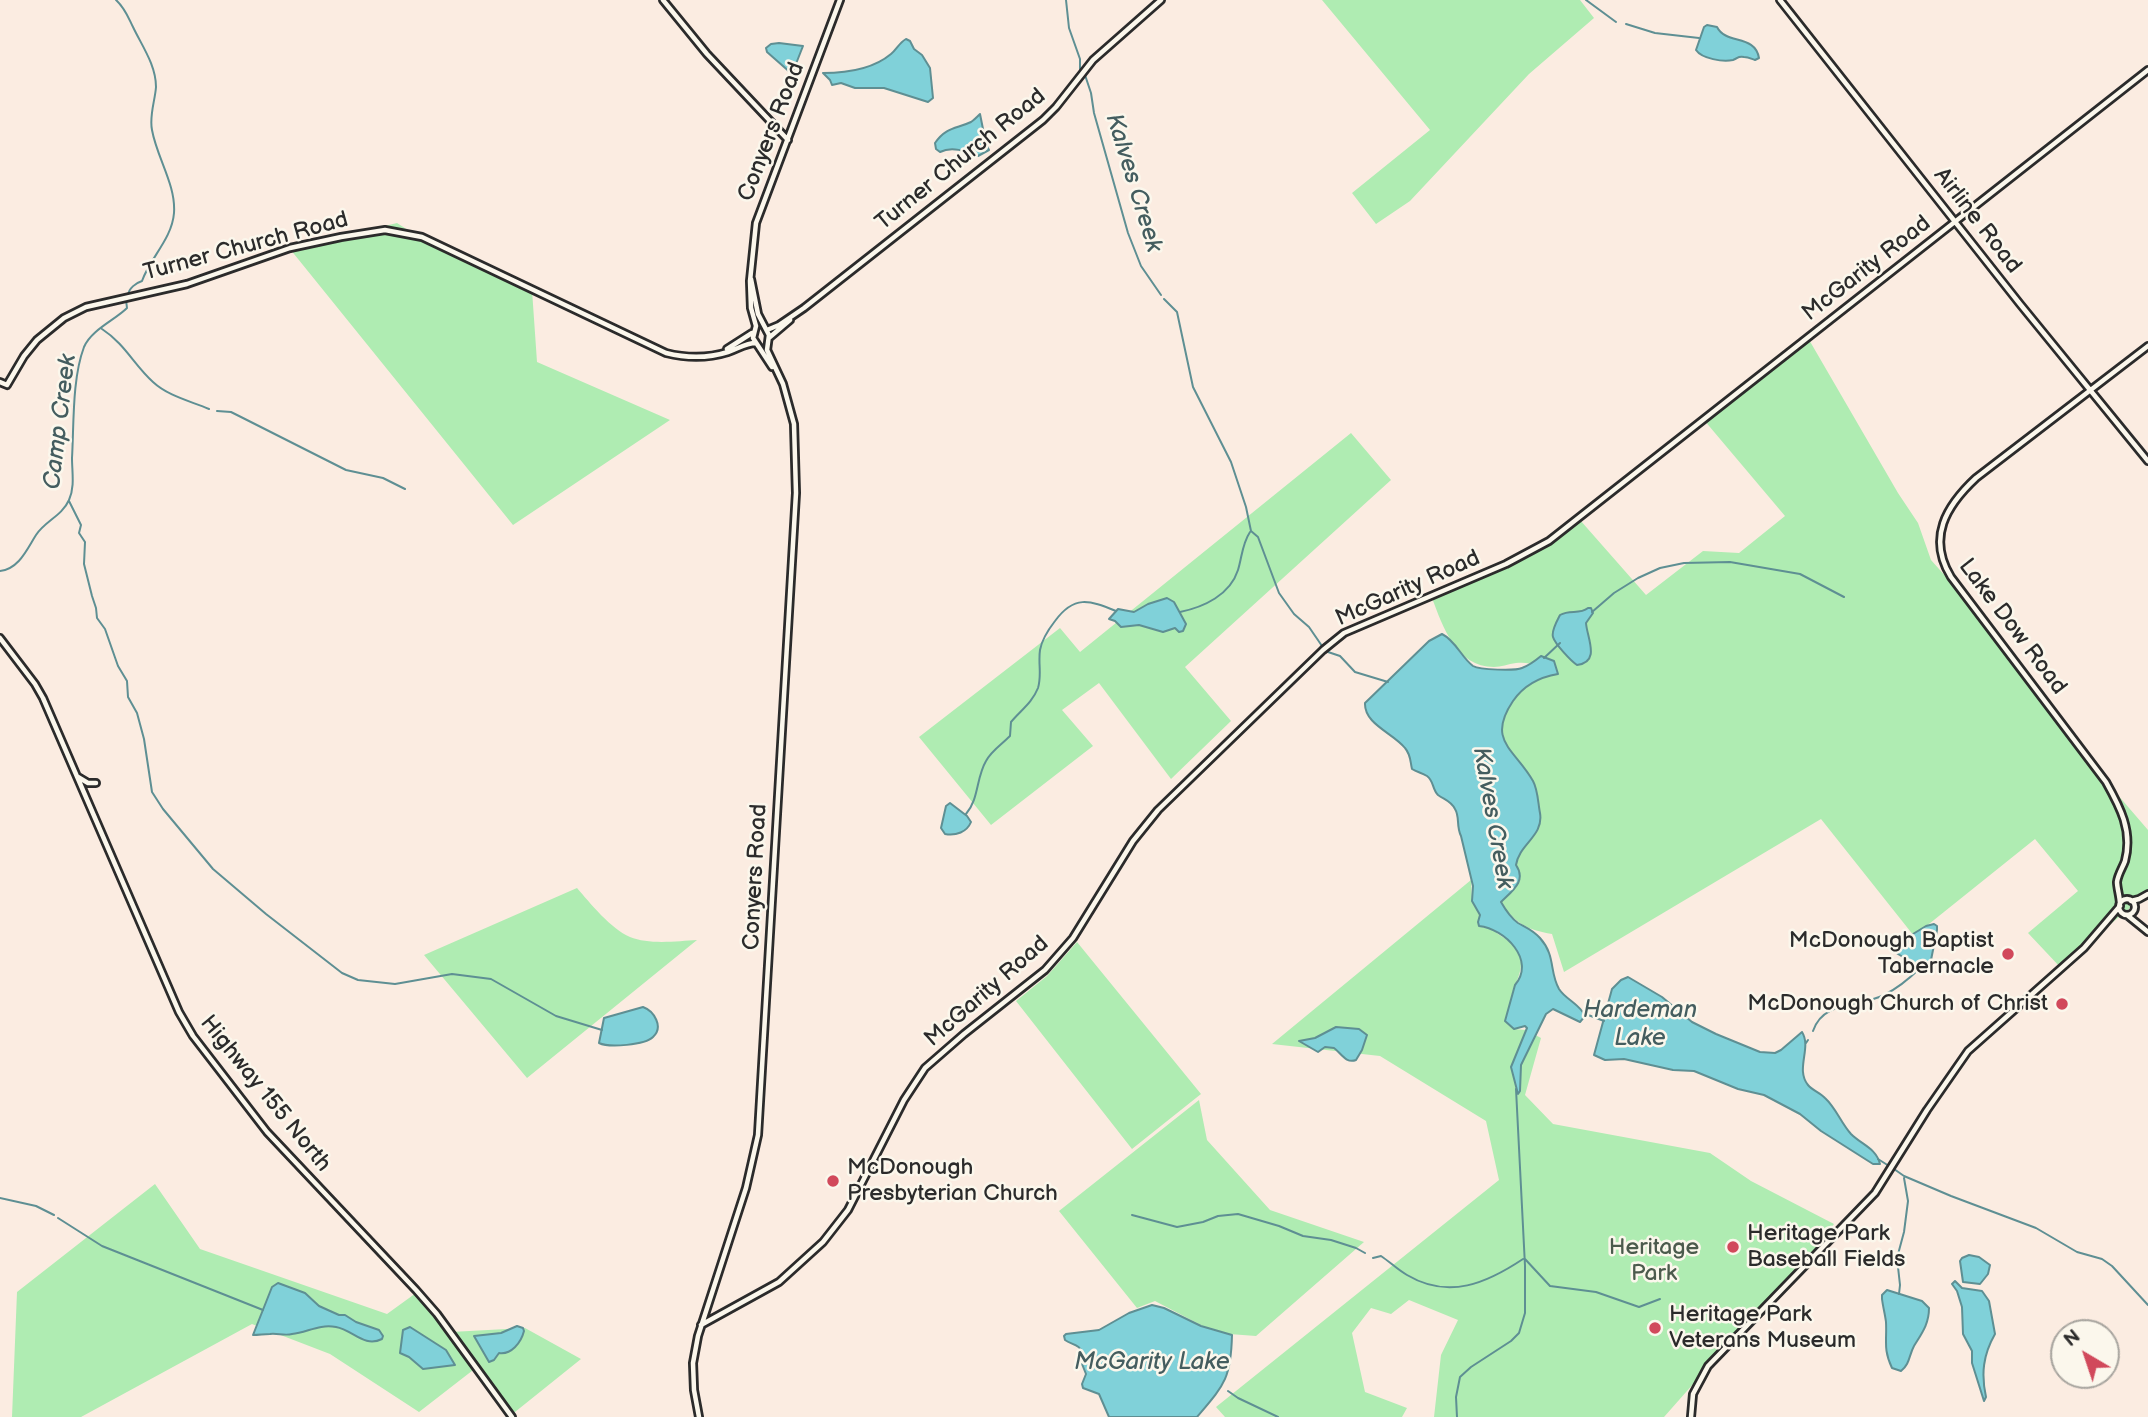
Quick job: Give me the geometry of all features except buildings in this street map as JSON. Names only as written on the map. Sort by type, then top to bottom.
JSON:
[{"type":"street","points":[[663,0],[705,52],[788,140]]},
{"type":"street","name":"Conyers Road","points":[[783,386],[753,338],[750,300],[756,223],[840,0]]},
{"type":"street","name":"Turner Church Road","points":[[766,329],[779,325],[804,308],[1043,120],[1093,60],[1161,0]]},
{"type":"street","name":"Airline Road","points":[[1780,0],[2148,461]]},
{"type":"street","name":"McGarity Road","points":[[701,1325],[779,1282],[823,1242],[848,1210],[904,1100],[925,1068],[1045,970],[1073,938],[1133,841],[1152,817],[1323,650],[1344,633],[1506,564],[1549,541],[2148,70]]},
{"type":"street","name":"Turner Church Road","points":[[0,382],[7,385],[32,345],[64,318],[86,307],[198,281],[290,248],[369,232],[399,231],[430,240],[666,353],[691,356],[721,353],[748,343],[768,341],[804,308]]},
{"type":"street","name":"Conyers Road","points":[[699,1417],[693,1363],[701,1325],[746,1188],[756,1146],[760,1109],[796,493],[794,424],[783,386],[768,352],[766,329],[756,308],[751,279]]},
{"type":"street","points":[[754,331],[766,329]]},
{"type":"street","name":"Turner Church Road","points":[[721,353],[754,331]]},
{"type":"street","name":"Lake Dow Road","points":[[2120,905],[2117,884],[2128,841],[2124,816],[2106,782],[1951,577],[1939,550],[1943,525],[1957,498],[1976,478],[2148,346]]},
{"type":"street","name":"Highway 155 North","points":[[0,638],[35,684],[179,1012],[193,1036],[267,1132],[437,1314],[512,1417]]},
{"type":"street","points":[[76,775],[84,781],[96,783]]},
{"type":"street","points":[[2119,877],[2136,919],[2148,932],[2124,914],[2120,905]]},
{"type":"street","points":[[1692,1417],[1693,1394],[1708,1366],[1868,1201],[1968,1051],[2075,956],[2124,900],[2148,895]]},
{"type":"street","points":[[2106,921],[2131,914],[2148,895]]},
{"type":"green space","points":[[1322,0],[1580,0],[1594,18],[1529,74],[1410,201],[1376,224],[1352,193],[1430,130]]},
{"type":"green space","points":[[397,223],[425,241],[532,290],[537,362],[670,420],[513,525],[290,249]]},
{"type":"green space","points":[[1808,338],[1918,523],[1931,560],[1971,605],[2092,765],[2148,830],[2148,893],[2061,968],[2028,933],[2078,891],[2035,839],[1914,936],[1821,819],[1564,972],[1552,934],[1522,924],[1500,902],[1512,892],[1518,854],[1535,834],[1540,818],[1535,785],[1506,744],[1502,726],[1505,714],[1527,686],[1557,674],[1527,663],[1494,667],[1470,660],[1446,633],[1432,598],[1546,546],[1580,520],[1646,595],[1703,551],[1739,553],[1785,516],[1704,420]]},
{"type":"green space","points":[[1351,433],[1391,480],[1185,667],[1231,721],[1171,779],[1099,683],[1062,710],[1093,746],[991,825],[919,737],[1060,628],[1080,652]]},
{"type":"green space","name":"Heritage Park","points":[[1471,880],[1472,901],[1480,915],[1481,927],[1492,930],[1509,941],[1518,952],[1520,970],[1506,1018],[1514,1029],[1526,1030],[1541,1038],[1525,1095],[1553,1124],[1710,1153],[1751,1181],[1834,1224],[1826,1234],[1834,1240],[1732,1340],[1664,1417],[1434,1417],[1441,1355],[1458,1320],[1409,1300],[1391,1314],[1371,1308],[1352,1333],[1365,1392],[1407,1408],[1402,1417],[1225,1417],[1216,1407],[1499,1180],[1486,1121],[1380,1056],[1272,1044]]},
{"type":"green space","points":[[577,888],[608,922],[630,937],[655,942],[697,940],[527,1078],[424,955]]},
{"type":"green space","points":[[1077,942],[1201,1094],[1132,1149],[1016,1001],[1047,976]]},
{"type":"green space","points":[[1199,1100],[1207,1140],[1270,1210],[1364,1242],[1256,1336],[1216,1333],[1155,1301],[1137,1308],[1059,1211]]},
{"type":"green space","points":[[155,1184],[200,1249],[387,1314],[416,1293],[451,1332],[525,1328],[581,1359],[510,1416],[477,1367],[419,1412],[330,1354],[252,1324],[81,1417],[12,1417],[17,1292]]},
{"type":"water","points":[[1707,25],[1717,27],[1721,33],[1746,42],[1752,46],[1759,58],[1755,60],[1740,57],[1724,61],[1703,56],[1696,50]]},
{"type":"water","points":[[906,39],[922,55],[930,68],[933,98],[928,102],[884,88],[855,88],[841,83],[832,85],[823,73],[849,71],[875,64],[891,54]]},
{"type":"water","points":[[771,44],[803,46],[792,74],[767,52],[766,48]]},
{"type":"water","points":[[980,114],[989,150],[978,156],[959,150],[940,152],[936,149],[935,143],[943,134],[971,122]]},
{"type":"water","points":[[1167,598],[1174,602],[1186,624],[1183,631],[1179,632],[1175,628],[1163,632],[1139,625],[1121,627],[1109,619],[1118,609],[1134,612]]},
{"type":"water","points":[[1591,608],[1593,613],[1586,623],[1591,654],[1584,663],[1577,665],[1557,644],[1553,632],[1560,615]]},
{"type":"water","points":[[1442,634],[1473,666],[1498,670],[1518,669],[1541,656],[1554,661],[1558,674],[1545,677],[1522,690],[1505,715],[1502,726],[1506,744],[1535,785],[1540,821],[1535,834],[1518,858],[1516,865],[1519,881],[1501,902],[1513,919],[1540,938],[1548,951],[1559,989],[1585,1016],[1580,1022],[1553,1009],[1546,1014],[1521,1065],[1518,1094],[1511,1067],[1527,1028],[1525,1026],[1514,1029],[1505,1021],[1515,985],[1521,975],[1520,956],[1515,947],[1499,933],[1479,926],[1480,915],[1472,901],[1473,886],[1453,806],[1438,795],[1429,778],[1412,769],[1405,748],[1374,723],[1366,710],[1365,703],[1429,641]]},
{"type":"water","points":[[950,803],[971,822],[964,831],[945,834],[941,828],[946,806]]},
{"type":"water","points":[[1934,924],[1937,930],[1927,969],[1893,951],[1895,945]]},
{"type":"water","name":"Hardeman Lake","points":[[1628,977],[1662,997],[1692,1022],[1760,1052],[1775,1053],[1802,1032],[1805,1038],[1804,1079],[1829,1102],[1851,1134],[1872,1150],[1880,1164],[1873,1164],[1821,1131],[1800,1114],[1764,1095],[1738,1089],[1694,1071],[1673,1070],[1624,1059],[1605,1060],[1594,1055],[1612,989]]},
{"type":"water","points":[[643,1007],[651,1012],[658,1024],[653,1037],[627,1045],[599,1043],[604,1018]]},
{"type":"water","points":[[1336,1027],[1359,1029],[1367,1035],[1356,1060],[1346,1059],[1334,1048],[1325,1047],[1318,1052],[1299,1041],[1315,1038]]},
{"type":"water","points":[[1969,1255],[1979,1257],[1990,1265],[1988,1274],[1980,1284],[1963,1282],[1960,1261]]},
{"type":"water","points":[[1955,1281],[1962,1288],[1982,1291],[1989,1301],[1995,1334],[1984,1365],[1984,1401],[1972,1363],[1972,1351],[1963,1334],[1962,1307],[1952,1284]]},
{"type":"water","points":[[278,1283],[305,1293],[319,1306],[379,1330],[382,1339],[364,1340],[330,1326],[289,1335],[253,1335],[272,1287]]},
{"type":"water","points":[[1887,1290],[1922,1301],[1929,1308],[1924,1328],[1901,1371],[1892,1368],[1886,1350],[1882,1295]]},
{"type":"water","name":"McGarity Lake","points":[[1152,1305],[1201,1326],[1232,1335],[1228,1372],[1220,1389],[1197,1417],[1109,1417],[1099,1394],[1083,1388],[1086,1374],[1080,1359],[1082,1351],[1065,1340],[1064,1336],[1099,1330],[1129,1313]]},
{"type":"water","points":[[517,1326],[524,1331],[518,1344],[508,1352],[499,1353],[489,1362],[474,1336],[501,1333]]},
{"type":"water","points":[[410,1327],[446,1350],[455,1365],[423,1369],[400,1353],[403,1330]]},
{"type":"waterway","name":"Camp Creek","points":[[116,0],[126,13],[154,71],[156,87],[151,125],[174,203],[172,222],[165,240],[142,281],[133,286],[128,295]]},
{"type":"waterway","name":"Kalves Creek","points":[[1066,0],[1069,28],[1080,59],[1080,69]]},
{"type":"waterway","points":[[1586,0],[1616,22]]},
{"type":"waterway","points":[[1626,24],[1655,33],[1699,38]]},
{"type":"waterway","name":"Kalves Creek","points":[[1085,75],[1128,233],[1141,266],[1161,295]]},
{"type":"waterway","name":"Kalves Creek","points":[[1164,299],[1177,312],[1193,387],[1231,462],[1251,531],[1258,537],[1279,593],[1322,646]]},
{"type":"waterway","name":"Camp Creek","points":[[0,571],[17,562],[40,530],[69,500],[73,485],[74,402],[80,360],[87,341],[127,308],[126,300]]},
{"type":"waterway","points":[[102,329],[117,341],[159,387],[209,409]]},
{"type":"waterway","points":[[217,411],[231,412],[346,470],[383,478],[405,489]]},
{"type":"waterway","points":[[69,501],[81,525],[79,533],[85,542],[84,564],[97,618],[105,629],[118,666],[127,681],[128,697],[137,713],[152,792],[213,869],[342,973],[358,980],[395,984],[452,974],[491,979],[556,1016],[602,1030]]},
{"type":"waterway","points":[[1180,612],[1207,603],[1229,586],[1238,570],[1250,532]]},
{"type":"waterway","points":[[1592,612],[1614,593],[1638,578],[1660,568],[1684,563],[1730,562],[1800,574],[1844,597]]},
{"type":"waterway","points":[[966,814],[973,802],[986,761],[1010,736],[1011,722],[1036,693],[1040,678],[1040,650],[1052,624],[1069,607],[1082,602],[1098,604],[1116,611]]},
{"type":"waterway","points":[[1544,658],[1560,643]]},
{"type":"waterway","name":"Kalves Creek","points":[[1328,652],[1340,656],[1355,672],[1388,682]]},
{"type":"waterway","points":[[1813,1031],[1825,1014],[1884,995],[1920,968]]},
{"type":"waterway","points":[[1583,1013],[1604,1021]]},
{"type":"waterway","name":"Kalves Creek","points":[[1457,1417],[1456,1397],[1460,1377],[1511,1341],[1519,1333],[1525,1313],[1516,1089]]},
{"type":"waterway","points":[[1878,1159],[1889,1166]]},
{"type":"waterway","points":[[1894,1169],[1951,1196],[2036,1228],[2077,1252],[2102,1259],[2112,1266],[2148,1305]]},
{"type":"waterway","points":[[1899,1294],[1897,1258],[1908,1201],[1904,1178]]},
{"type":"waterway","points":[[0,1198],[36,1206],[54,1215]]},
{"type":"waterway","points":[[1132,1215],[1177,1227],[1218,1216],[1238,1214],[1303,1236],[1331,1240],[1365,1253]]},
{"type":"waterway","points":[[58,1218],[102,1246],[263,1310]]},
{"type":"waterway","points":[[1373,1258],[1381,1256],[1404,1273],[1423,1282],[1453,1287],[1482,1281],[1523,1259]]},
{"type":"waterway","name":"Kalves Creek","points":[[1525,1259],[1550,1286],[1596,1292],[1639,1307],[1660,1299]]},
{"type":"waterway","points":[[1228,1391],[1278,1417]]},
{"type":"place","name":"McDonough Baptist Tabernacle","points":[[2008,954]]},
{"type":"place","name":"McDonough Church of Christ","points":[[2062,1004]]},
{"type":"place","name":"McDonough Presbyterian Church","points":[[833,1181]]},
{"type":"place","name":"Heritage Park Baseball Fields","points":[[1733,1247]]},
{"type":"place","name":"Heritage Park Veterans Museum","points":[[1655,1328]]}]
